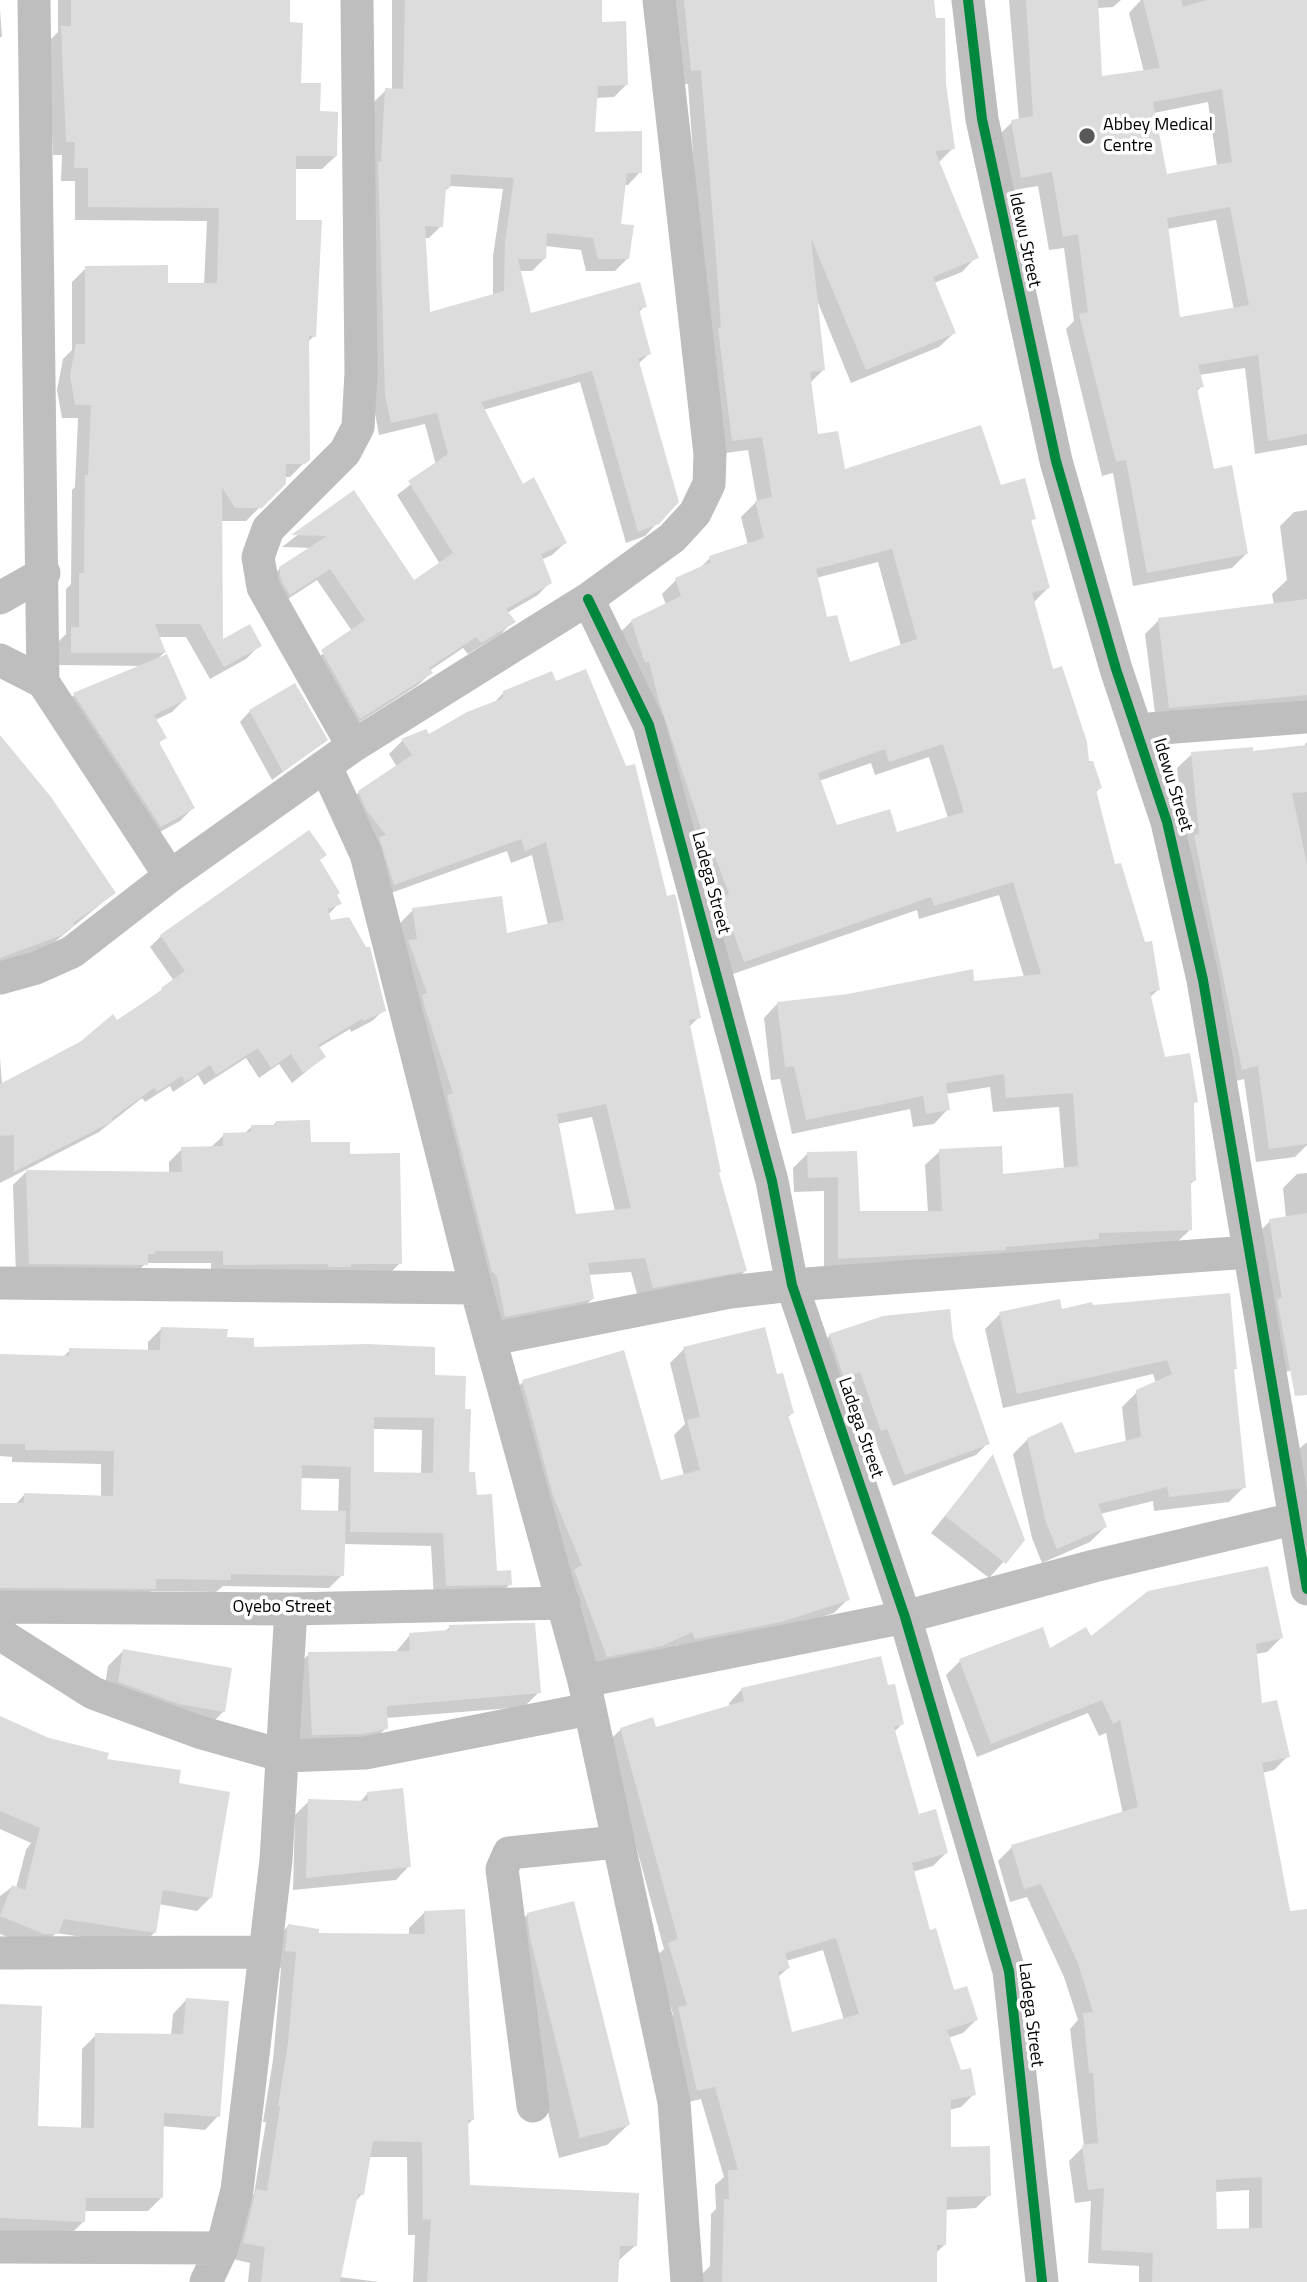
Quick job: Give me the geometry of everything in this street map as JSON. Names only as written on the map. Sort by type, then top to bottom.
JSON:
[{"type":"street","points":[[34,0],[44,573],[43,682]]},
{"type":"street","points":[[353,747],[262,587],[258,557],[268,529],[345,452],[358,427],[361,359],[357,0]]},
{"type":"street","points":[[0,978],[36,968],[72,952],[170,876],[353,747],[588,599],[672,538],[695,513],[709,484],[710,454],[659,0]]},
{"type":"street","name":"Idewu Street","points":[[968,0],[982,119],[1056,461],[1136,730],[1167,822],[1203,980],[1307,1589]]},
{"type":"street","points":[[0,598],[44,573]]},
{"type":"street","name":"Ladega Street","points":[[588,599],[649,725],[772,1181],[792,1285],[905,1617],[1009,1971],[1042,2282]]},
{"type":"street","points":[[0,660],[43,682],[170,876]]},
{"type":"street","points":[[1136,730],[1307,717]]},
{"type":"street","points":[[326,767],[366,854],[476,1289],[565,1603],[674,2102],[687,2282]]},
{"type":"street","points":[[492,1339],[730,1292],[792,1285],[1249,1252]]},
{"type":"street","points":[[0,1283],[476,1289]]},
{"type":"street","points":[[0,1634],[93,1693],[199,1731],[284,1756],[365,1754],[586,1695],[905,1617],[1094,1566],[1297,1518]]},
{"type":"street","name":"Oyebo Street","points":[[0,1607],[291,1609],[565,1603]]},
{"type":"street","points":[[206,2282],[222,2248],[237,2190],[263,1952],[276,1860],[291,1609]]},
{"type":"street","points":[[533,2106],[502,1869],[509,1853],[617,1842]]},
{"type":"street","points":[[0,1953],[263,1952]]},
{"type":"street","points":[[0,2248],[222,2248]]},
{"type":"building","points":[[71,0],[290,0],[290,22],[303,23],[301,83],[321,83],[320,111],[338,112],[337,156],[296,156],[296,220],[322,220],[316,337],[309,336],[310,460],[305,464],[286,464],[286,484],[262,508],[235,508],[222,487],[223,639],[250,624],[262,646],[224,667],[200,624],[155,624],[166,653],[71,653],[71,627],[79,627],[79,573],[84,573],[85,475],[88,475],[91,405],[75,405],[70,375],[76,344],[85,344],[85,266],[168,265],[168,283],[217,283],[219,208],[88,207],[88,168],[74,168],[75,142],[66,142],[61,26],[71,26]]},
{"type":"building","points":[[405,0],[602,0],[602,22],[626,21],[628,85],[598,86],[595,132],[642,131],[642,173],[627,173],[621,224],[634,225],[629,259],[598,259],[593,238],[547,233],[546,259],[518,259],[531,313],[640,282],[647,307],[639,309],[651,354],[638,358],[679,502],[659,524],[638,532],[592,371],[481,402],[523,484],[534,477],[567,543],[541,554],[552,583],[506,609],[516,622],[481,643],[476,637],[429,668],[433,673],[360,719],[321,650],[365,620],[330,569],[290,595],[281,580],[279,567],[327,536],[291,535],[354,490],[414,580],[453,553],[408,481],[448,454],[437,413],[391,423],[385,395],[378,162],[381,162],[385,88],[403,89]],"holes":[[[451,174],[514,178],[505,242],[504,291],[430,312],[425,226],[443,227],[446,187],[450,188]]]},
{"type":"building","points":[[684,0],[934,0],[936,18],[945,18],[946,84],[955,149],[935,151],[979,258],[933,277],[956,333],[866,370],[811,238],[825,370],[810,372],[818,434],[838,431],[845,469],[981,425],[1001,485],[1025,478],[1036,519],[1031,520],[1050,588],[1032,593],[1053,669],[1062,666],[1087,742],[1089,761],[1093,761],[1102,788],[1096,790],[1115,864],[1121,863],[1145,942],[1152,941],[1160,990],[1150,992],[1165,1057],[1190,1053],[1198,1102],[1194,1103],[1196,1181],[1191,1181],[1192,1230],[1099,1233],[1099,1239],[1006,1247],[1006,1250],[838,1259],[838,1177],[808,1178],[807,1152],[857,1151],[860,1211],[942,1211],[939,1149],[1002,1146],[1003,1174],[1078,1166],[1073,1093],[1006,1098],[1004,1074],[946,1083],[950,1110],[926,1114],[923,1096],[806,1120],[794,1066],[785,1067],[777,1002],[848,994],[973,969],[974,981],[1041,974],[1013,882],[934,906],[931,897],[744,962],[721,898],[729,894],[713,851],[709,852],[659,701],[649,661],[645,663],[631,620],[681,596],[675,578],[711,562],[709,556],[764,538],[755,501],[772,497],[762,437],[732,441],[718,328],[721,328],[701,70],[691,71]],"holes":[[[892,549],[917,639],[850,662],[837,615],[827,617],[816,569]],[[943,744],[964,812],[897,832],[890,809],[837,825],[818,773],[885,749],[889,762]]]},
{"type":"building","points":[[1026,0],[1098,0],[1102,76],[1160,68],[1143,0],[1181,0],[1183,7],[1207,0],[1307,0],[1307,434],[1268,441],[1258,355],[1198,365],[1204,387],[1197,388],[1214,469],[1232,465],[1248,554],[1147,573],[1126,460],[1116,462],[1079,314],[1088,312],[1078,234],[1063,237],[1052,172],[1021,178],[1011,120],[1033,116]],"holes":[[[1222,89],[1232,162],[1167,174],[1153,102]],[[1230,207],[1249,305],[1180,317],[1167,218]]]},
{"type":"building","points":[[1307,599],[1307,695],[1169,708],[1158,618]]},
{"type":"building","points":[[167,654],[187,699],[154,715],[167,738],[159,742],[195,808],[161,827],[73,693]]},
{"type":"building","points":[[586,669],[626,766],[635,764],[667,896],[675,894],[677,902],[701,1018],[689,1020],[721,1172],[719,1173],[747,1271],[653,1288],[645,1258],[588,1263],[594,1299],[505,1317],[497,1276],[492,1272],[447,1095],[453,1093],[425,1008],[422,995],[427,993],[408,940],[417,939],[412,908],[502,896],[507,933],[564,920],[546,842],[525,851],[521,839],[394,885],[379,837],[386,835],[367,811],[358,791],[412,755],[401,739],[426,729],[429,734],[467,712],[503,698],[503,691],[552,671],[556,681]],"holes":[[[606,1104],[631,1208],[576,1214],[557,1114]]]},
{"type":"building","points":[[295,683],[328,740],[283,772],[249,710]]},
{"type":"building","points":[[0,735],[51,797],[116,893],[73,923],[75,925],[62,935],[0,958]]},
{"type":"building","points":[[1307,745],[1307,792],[1292,793],[1307,865],[1307,1144],[1269,1149],[1258,1066],[1242,1070],[1194,835],[1199,834],[1191,752],[1253,747],[1253,751]]},
{"type":"building","points":[[309,830],[327,855],[320,860],[340,893],[337,895],[342,904],[328,909],[331,920],[349,917],[366,947],[370,947],[386,1011],[363,1021],[362,1019],[318,1045],[326,1057],[303,1073],[291,1054],[271,1068],[258,1048],[216,1075],[210,1065],[185,1082],[182,1076],[157,1092],[154,1088],[112,1118],[113,1121],[14,1172],[14,1135],[0,1136],[0,1084],[80,1042],[113,1014],[117,1020],[162,990],[161,988],[185,971],[160,935]]},
{"type":"building","points":[[310,1120],[311,1142],[350,1142],[350,1154],[400,1153],[402,1264],[351,1264],[351,1267],[328,1267],[328,1264],[223,1265],[223,1251],[155,1251],[155,1254],[148,1254],[148,1265],[29,1264],[26,1170],[182,1172],[181,1147],[223,1146],[223,1133],[251,1132],[251,1125],[276,1125],[276,1121]]},
{"type":"building","points":[[1307,1213],[1307,1395],[1295,1396],[1277,1299],[1282,1298],[1269,1219]]},
{"type":"building","points":[[1230,1293],[1237,1369],[1234,1369],[1246,1488],[1169,1497],[1167,1487],[1098,1504],[1107,1527],[1057,1549],[1046,1523],[1027,1438],[1062,1422],[1075,1453],[1141,1437],[1136,1390],[1172,1374],[1167,1360],[1017,1394],[999,1312],[1060,1299],[1062,1309],[1092,1302],[1093,1305]]},
{"type":"building","points":[[950,1309],[953,1338],[990,1444],[905,1475],[887,1429],[881,1431],[860,1372],[844,1378],[829,1334],[883,1316]]},
{"type":"building","points":[[161,1327],[228,1329],[227,1337],[254,1338],[254,1347],[367,1344],[435,1347],[435,1375],[466,1376],[465,1409],[471,1409],[469,1472],[475,1472],[477,1495],[492,1494],[497,1571],[511,1570],[512,1585],[446,1586],[443,1533],[350,1532],[351,1467],[302,1465],[301,1510],[346,1511],[344,1576],[231,1574],[231,1580],[156,1579],[156,1589],[0,1588],[0,1503],[24,1503],[24,1493],[113,1496],[114,1451],[25,1450],[25,1444],[0,1444],[0,1354],[69,1356],[69,1348],[160,1350]],"holes":[[[374,1417],[434,1418],[433,1473],[374,1472]]]},
{"type":"building","points":[[765,1327],[777,1374],[783,1373],[794,1413],[788,1415],[850,1600],[781,1622],[695,1639],[692,1632],[662,1646],[607,1657],[574,1570],[582,1565],[553,1496],[522,1380],[624,1350],[661,1480],[700,1470],[687,1420],[700,1417],[683,1347]]},
{"type":"building","points":[[993,1454],[1025,1540],[1006,1564],[945,1516]]},
{"type":"building","points":[[1268,1566],[1283,1638],[1256,1644],[1262,1703],[1277,1700],[1290,1757],[1262,1763],[1290,1911],[1307,1909],[1307,2282],[1152,2282],[1153,2253],[1101,2250],[1104,2188],[1088,2190],[1082,2145],[1098,2143],[1093,2073],[1089,2073],[1083,2013],[1093,2012],[1078,1963],[1041,1884],[1024,1889],[1011,1845],[1138,1807],[1120,1720],[1113,1724],[1102,1700],[991,1744],[959,1659],[1043,1627],[1050,1648],[1086,1627],[1091,1636],[1148,1591]],"holes":[[[1262,2177],[1262,2228],[1217,2229],[1216,2180]]]},
{"type":"building","points":[[535,1623],[541,1693],[387,1706],[388,1729],[363,1734],[312,1735],[308,1652],[410,1651],[409,1633],[449,1630],[449,1625]]},
{"type":"building","points":[[123,1649],[232,1668],[225,1712],[179,1704],[118,1682]]},
{"type":"building","points":[[881,1656],[888,1685],[895,1684],[904,1724],[894,1727],[919,1814],[936,1809],[948,1853],[912,1863],[930,1930],[936,1928],[954,1990],[967,1986],[978,2020],[947,2030],[961,2070],[971,2068],[976,2095],[951,2100],[951,2147],[990,2146],[991,2196],[947,2197],[946,2245],[937,2245],[937,2282],[722,2282],[724,2199],[729,2199],[728,2170],[738,2170],[715,2087],[697,2091],[678,2007],[687,2005],[668,1943],[678,1939],[620,1728],[653,1717],[656,1727],[744,1701],[741,1688]],"holes":[[[836,1938],[859,2014],[792,2032],[778,1972],[790,1968],[785,1953]]]},
{"type":"building","points":[[0,1716],[49,1738],[109,1753],[107,1759],[181,1770],[179,1783],[230,1792],[212,1898],[163,1890],[156,1933],[64,1919],[58,1934],[44,1934],[0,1916],[12,1885],[25,1890],[40,1828],[0,1811]]},
{"type":"building","points":[[403,1788],[411,1867],[306,1878],[308,1799],[368,1801],[367,1792]]},
{"type":"building","points":[[574,1901],[630,2125],[580,2138],[530,1938],[527,1913]]},
{"type":"building","points":[[465,1909],[474,2120],[468,2120],[470,2185],[639,2193],[637,2246],[620,2246],[618,2282],[427,2282],[431,2219],[423,2220],[422,2142],[373,2141],[364,2195],[358,2194],[340,2282],[261,2282],[265,2247],[243,2243],[256,2189],[267,2191],[280,2107],[296,1952],[285,1951],[288,1924],[319,1929],[319,1933],[425,1934],[424,1911]]},
{"type":"building","points":[[186,1998],[229,2001],[220,2117],[164,2113],[163,2198],[86,2198],[85,2222],[0,2218],[0,2004],[42,2006],[38,2126],[94,2128],[95,2033],[183,2034]]},
{"type":"cycle path","points":[[968,0],[982,119],[1056,461],[1116,669],[1167,822],[1203,980],[1307,1589]]},
{"type":"cycle path","points":[[588,599],[649,725],[772,1181],[792,1285],[905,1617],[1009,1971],[1042,2282]]},
{"type":"place","name":"Abbey Medical Centre","points":[[1087,136]]}]
